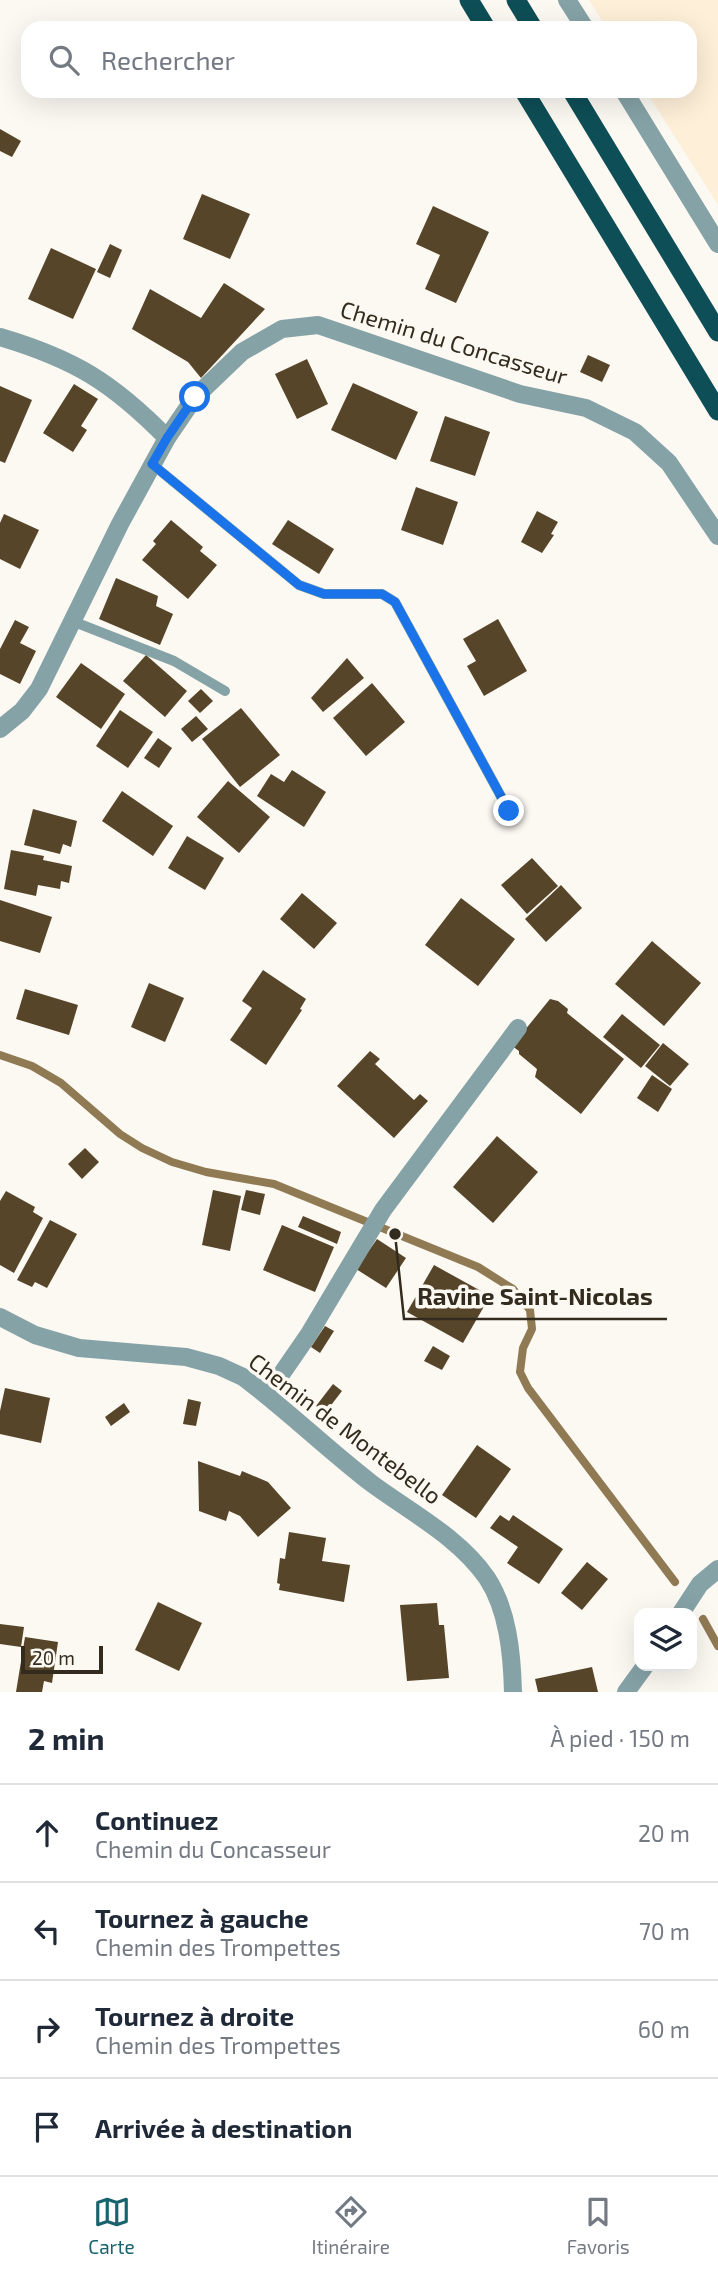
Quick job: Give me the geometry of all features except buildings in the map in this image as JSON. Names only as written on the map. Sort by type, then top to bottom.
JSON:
[{"type":"highway","points":[[469,0],[482,21]]},
{"type":"highway","points":[[516,0],[529,21]]},
{"type":"highway","points":[[528,98],[718,411]]},
{"type":"highway","points":[[576,98],[718,332]]},
{"type":"street","points":[[567,0],[580,21]]},
{"type":"street","points":[[628,98],[718,244]]},
{"type":"street","name":"Chemin du Concasseur","points":[[0,729],[22,711],[39,689],[152,464],[195,397],[242,352],[282,329],[318,325],[520,394],[586,408],[635,432],[669,463],[718,536]]},
{"type":"street","points":[[0,337],[46,351],[97,377],[135,405],[167,438]]},
{"type":"street","points":[[267,1395],[309,1334],[383,1210],[517,1028]]},
{"type":"street","name":"Chemin de Montebello","points":[[0,1317],[36,1335],[79,1348],[186,1357],[219,1366],[243,1377],[370,1482],[453,1541],[486,1577],[501,1606],[512,1667],[513,1692]]},
{"type":"street","points":[[684,1608],[700,1584],[718,1569]]},
{"type":"street","points":[[626,1692],[641,1671]]},
{"type":"lane","points":[[152,464],[299,585],[324,594],[382,594],[395,602],[509,811]]},
{"type":"lane","points":[[72,621],[174,661],[225,691]]},
{"type":"shaded area","points":[[589,0],[718,0],[718,205],[650,98],[697,98],[697,21],[602,21]]},
{"type":"waterway","points":[[0,1055],[32,1066],[61,1083],[120,1134],[172,1162],[206,1172],[274,1184],[478,1267],[513,1289],[530,1310],[532,1329],[523,1348],[520,1372],[528,1388],[675,1582]]},
{"type":"waterway","points":[[703,1619],[718,1646]]},
{"type":"place","name":"Ravine Saint-Nicolas","points":[[395,1234]]},
{"type":"route","points":[[195,397],[152,464],[299,585],[324,594],[382,594],[395,602],[509,811]]}]
